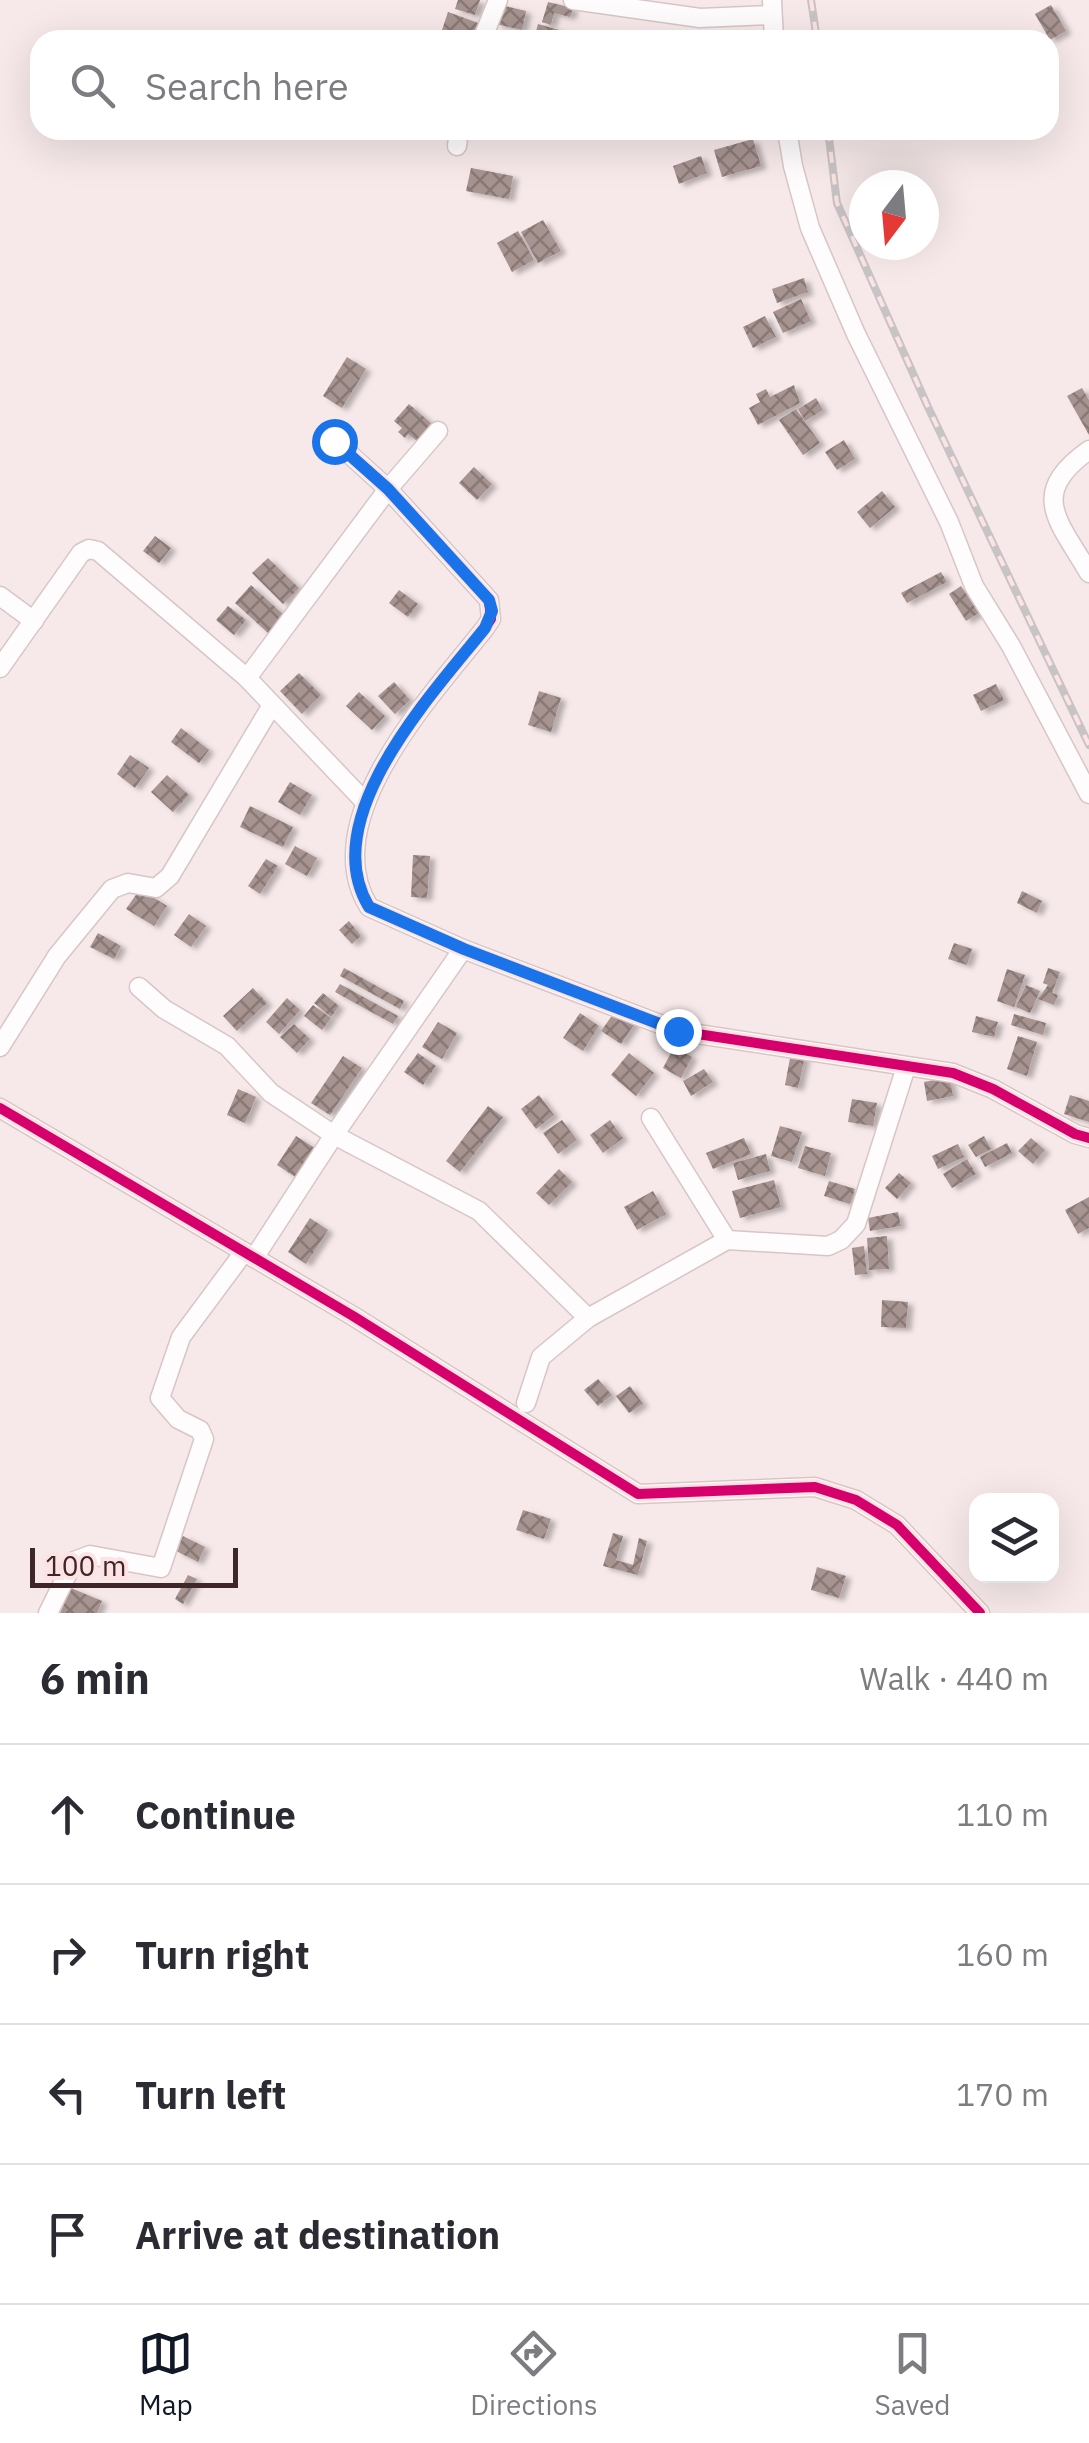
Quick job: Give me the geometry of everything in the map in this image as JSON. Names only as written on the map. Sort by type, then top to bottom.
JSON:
[{"type":"street","points":[[486,30],[498,0]]},
{"type":"street","points":[[573,0],[700,18],[771,8]]},
{"type":"street","points":[[789,140],[810,228],[856,334],[949,522],[974,586],[1011,646],[1089,794]]},
{"type":"street","points":[[248,678],[388,489],[438,431]]},
{"type":"street","points":[[334,441],[388,489],[489,600],[492,611],[485,628],[396,740],[365,802],[355,859],[361,894],[369,907],[464,949],[678,1031],[952,1074],[993,1089],[1089,1138]]},
{"type":"street","points":[[1089,450],[1060,476],[1052,510],[1089,573]]},
{"type":"street","points":[[0,668],[81,553],[98,550],[248,678],[365,802]]},
{"type":"street","points":[[0,596],[34,621]]},
{"type":"street","points":[[0,1047],[58,956],[112,889],[128,883],[156,888],[170,876],[272,705]]},
{"type":"street","points":[[48,1613],[74,1561],[90,1554],[161,1568],[204,1439],[200,1430],[178,1419],[160,1398],[181,1337],[249,1255],[464,949]]},
{"type":"street","points":[[140,987],[164,1009],[227,1046],[271,1094],[334,1135],[479,1211],[588,1318]]},
{"type":"street","points":[[526,1404],[540,1357],[588,1318],[726,1240],[828,1246],[841,1240],[856,1224],[906,1067]]},
{"type":"street","points":[[0,1108],[353,1316],[638,1494],[815,1486],[856,1500],[898,1525],[980,1613]]},
{"type":"street","points":[[651,1118],[726,1240]]},
{"type":"building","points":[[458,0],[480,0],[475,15],[455,9]]},
{"type":"building","points":[[548,2],[573,8],[570,17],[554,13],[551,25],[542,22]]},
{"type":"building","points":[[501,5],[526,11],[522,30],[496,24]]},
{"type":"building","points":[[1051,5],[1066,31],[1059,35],[1059,30],[1044,30],[1035,14]]},
{"type":"building","points":[[448,12],[481,24],[479,30],[442,30]]},
{"type":"building","points":[[538,24],[559,30],[536,30]]},
{"type":"building","points":[[753,140],[761,166],[722,177],[714,150]]},
{"type":"building","points":[[701,156],[707,173],[679,184],[673,166]]},
{"type":"building","points":[[471,168],[513,176],[509,199],[466,191]]},
{"type":"building","points":[[543,220],[561,251],[538,263],[521,232]]},
{"type":"building","points":[[518,231],[534,260],[512,272],[497,243]]},
{"type":"building","points":[[804,278],[808,292],[777,303],[772,289]]},
{"type":"building","points":[[801,299],[811,321],[783,333],[773,312]]},
{"type":"building","points":[[765,316],[776,337],[753,348],[743,327]]},
{"type":"building","points":[[347,357],[366,369],[342,408],[323,396]]},
{"type":"building","points":[[794,385],[800,403],[758,425],[749,408],[760,402],[756,394],[766,389],[770,397]]},
{"type":"building","points":[[1082,388],[1089,400],[1089,435],[1067,396]]},
{"type":"building","points":[[816,398],[823,410],[805,421],[798,409]]},
{"type":"building","points":[[409,404],[432,424],[417,441],[398,432],[402,428],[394,421]]},
{"type":"building","points":[[796,409],[820,443],[803,455],[779,420]]},
{"type":"building","points":[[844,440],[855,459],[837,470],[825,452]]},
{"type":"building","points":[[474,467],[492,484],[477,500],[459,483]]},
{"type":"building","points":[[882,491],[895,507],[870,528],[857,512]]},
{"type":"building","points":[[155,536],[171,548],[159,563],[143,551]]},
{"type":"building","points":[[268,558],[299,588],[283,604],[252,573]]},
{"type":"building","points":[[941,572],[947,582],[907,603],[901,593]]},
{"type":"building","points":[[251,585],[285,616],[268,633],[235,603]]},
{"type":"building","points":[[961,586],[979,613],[966,621],[949,594]]},
{"type":"building","points":[[399,590],[418,604],[408,617],[389,603]]},
{"type":"building","points":[[228,606],[246,620],[234,635],[216,620]]},
{"type":"building","points":[[299,673],[321,695],[302,714],[280,691]]},
{"type":"building","points":[[394,682],[410,700],[395,714],[378,696]]},
{"type":"building","points":[[996,684],[1004,700],[981,711],[973,695]]},
{"type":"building","points":[[539,691],[561,698],[551,732],[528,725]]},
{"type":"building","points":[[359,692],[385,716],[372,730],[346,706]]},
{"type":"building","points":[[181,728],[209,750],[199,763],[171,742]]},
{"type":"building","points":[[130,755],[149,768],[135,788],[117,774]]},
{"type":"building","points":[[167,775],[189,795],[173,812],[151,792]]},
{"type":"building","points":[[290,782],[312,795],[300,815],[278,802]]},
{"type":"building","points":[[250,806],[293,827],[283,847],[240,827]]},
{"type":"building","points":[[295,846],[317,858],[307,876],[285,864]]},
{"type":"building","points":[[413,855],[430,856],[427,898],[411,897]]},
{"type":"building","points":[[266,859],[278,866],[260,894],[248,886]]},
{"type":"building","points":[[140,889],[167,906],[154,926],[126,909]]},
{"type":"building","points":[[1022,891],[1042,901],[1037,913],[1017,903]]},
{"type":"building","points":[[189,914],[206,926],[191,947],[174,935]]},
{"type":"building","points":[[349,921],[361,936],[352,944],[339,930]]},
{"type":"building","points":[[98,933],[121,946],[114,959],[90,947]]},
{"type":"building","points":[[954,943],[972,949],[967,965],[948,959]]},
{"type":"building","points":[[344,968],[404,1001],[400,1009],[340,976]]},
{"type":"building","points":[[1048,968],[1060,972],[1052,993],[1058,995],[1054,1005],[1038,999],[1048,985],[1043,983]]},
{"type":"building","points":[[1007,969],[1025,975],[1014,1007],[997,1001]]},
{"type":"building","points":[[340,984],[398,1016],[393,1024],[335,992]]},
{"type":"building","points":[[1026,985],[1040,991],[1030,1013],[1016,1007]]},
{"type":"building","points":[[253,988],[267,1003],[237,1031],[223,1016]]},
{"type":"building","points":[[323,993],[339,1006],[331,1017],[314,1003]]},
{"type":"building","points":[[287,998],[300,1010],[279,1034],[266,1022]]},
{"type":"building","points":[[313,1005],[331,1018],[322,1030],[304,1016]]},
{"type":"building","points":[[616,1010],[635,1023],[621,1044],[601,1031]]},
{"type":"building","points":[[580,1013],[599,1026],[583,1051],[563,1038]]},
{"type":"building","points":[[1014,1014],[1046,1023],[1043,1035],[1011,1025]]},
{"type":"building","points":[[976,1016],[998,1022],[994,1037],[972,1032]]},
{"type":"building","points":[[438,1022],[457,1033],[442,1059],[422,1047]]},
{"type":"building","points":[[294,1024],[310,1039],[297,1053],[280,1037]]},
{"type":"building","points":[[1018,1036],[1037,1042],[1027,1076],[1007,1069]]},
{"type":"building","points":[[674,1047],[692,1057],[681,1078],[663,1068]]},
{"type":"building","points":[[418,1053],[436,1066],[423,1085],[404,1072]]},
{"type":"building","points":[[629,1053],[654,1073],[636,1096],[611,1075]]},
{"type":"building","points":[[791,1053],[805,1056],[798,1088],[785,1085]]},
{"type":"building","points":[[343,1056],[362,1068],[330,1115],[311,1103]]},
{"type":"building","points":[[704,1069],[713,1082],[691,1096],[683,1081]]},
{"type":"building","points":[[949,1077],[953,1096],[927,1101],[924,1082]]},
{"type":"building","points":[[238,1089],[256,1097],[245,1123],[227,1115]]},
{"type":"building","points":[[539,1095],[554,1115],[536,1129],[521,1109]]},
{"type":"building","points":[[1070,1095],[1089,1101],[1089,1122],[1064,1114]]},
{"type":"building","points":[[852,1099],[877,1103],[873,1126],[848,1122]]},
{"type":"building","points":[[488,1106],[503,1117],[460,1172],[446,1161]]},
{"type":"building","points":[[562,1120],[577,1140],[558,1154],[543,1133]]},
{"type":"building","points":[[610,1120],[623,1138],[603,1153],[590,1135]]},
{"type":"building","points":[[780,1126],[802,1132],[792,1162],[771,1156]]},
{"type":"building","points":[[296,1136],[316,1149],[297,1178],[277,1165]]},
{"type":"building","points":[[984,1136],[991,1149],[976,1157],[968,1145]]},
{"type":"building","points":[[744,1138],[751,1154],[713,1169],[706,1153]]},
{"type":"building","points":[[1031,1138],[1045,1150],[1033,1164],[1018,1151]]},
{"type":"building","points":[[1007,1143],[1012,1153],[985,1167],[980,1157]]},
{"type":"building","points":[[958,1144],[964,1157],[938,1169],[932,1156]]},
{"type":"building","points":[[805,1146],[831,1153],[825,1176],[798,1168]]},
{"type":"building","points":[[766,1154],[770,1171],[738,1180],[733,1163]]},
{"type":"building","points":[[967,1159],[976,1174],[952,1188],[943,1174]]},
{"type":"building","points":[[559,1169],[572,1182],[549,1205],[536,1193]]},
{"type":"building","points":[[899,1173],[911,1183],[897,1199],[885,1188]]},
{"type":"building","points":[[774,1180],[781,1207],[740,1218],[732,1191]]},
{"type":"building","points":[[829,1181],[855,1189],[850,1204],[824,1196]]},
{"type":"building","points":[[653,1191],[666,1214],[637,1230],[624,1207]]},
{"type":"building","points":[[1089,1197],[1089,1228],[1078,1234],[1065,1210]]},
{"type":"building","points":[[898,1212],[901,1226],[870,1231],[868,1218]]},
{"type":"building","points":[[310,1218],[328,1230],[306,1264],[288,1252]]},
{"type":"building","points":[[887,1236],[889,1269],[869,1270],[867,1238]]},
{"type":"building","points":[[864,1246],[867,1274],[855,1275],[852,1248]]},
{"type":"building","points":[[882,1300],[908,1302],[906,1328],[881,1327]]},
{"type":"building","points":[[598,1379],[612,1395],[598,1406],[584,1390]]},
{"type":"building","points":[[630,1386],[643,1404],[629,1413],[616,1396]]},
{"type":"building","points":[[523,1510],[551,1519],[544,1539],[516,1530]]},
{"type":"building","points":[[613,1533],[623,1536],[616,1560],[633,1565],[639,1538],[647,1541],[638,1575],[603,1566]]},
{"type":"building","points":[[183,1536],[205,1547],[198,1562],[176,1551]]},
{"type":"building","points":[[817,1567],[846,1576],[839,1598],[811,1590]]},
{"type":"building","points":[[188,1575],[197,1579],[183,1604],[175,1599]]},
{"type":"building","points":[[71,1588],[102,1601],[97,1613],[60,1613]]},
{"type":"railway","points":[[811,0],[816,30]]},
{"type":"railway","points":[[829,140],[837,203],[928,407],[1089,745]]},
{"type":"cycle path","points":[[335,441],[388,489],[489,600],[491,619],[411,722],[368,797],[357,835],[356,872],[369,907],[463,949],[678,1031],[953,1073],[1089,1138]]},
{"type":"cycle path","points":[[0,1108],[353,1316],[638,1494],[815,1487],[856,1500],[897,1525],[980,1613]]},
{"type":"route","points":[[334,441],[388,489],[489,600],[492,611],[491,620],[396,740],[365,802],[355,859],[361,894],[369,907],[464,949],[678,1031]]}]
